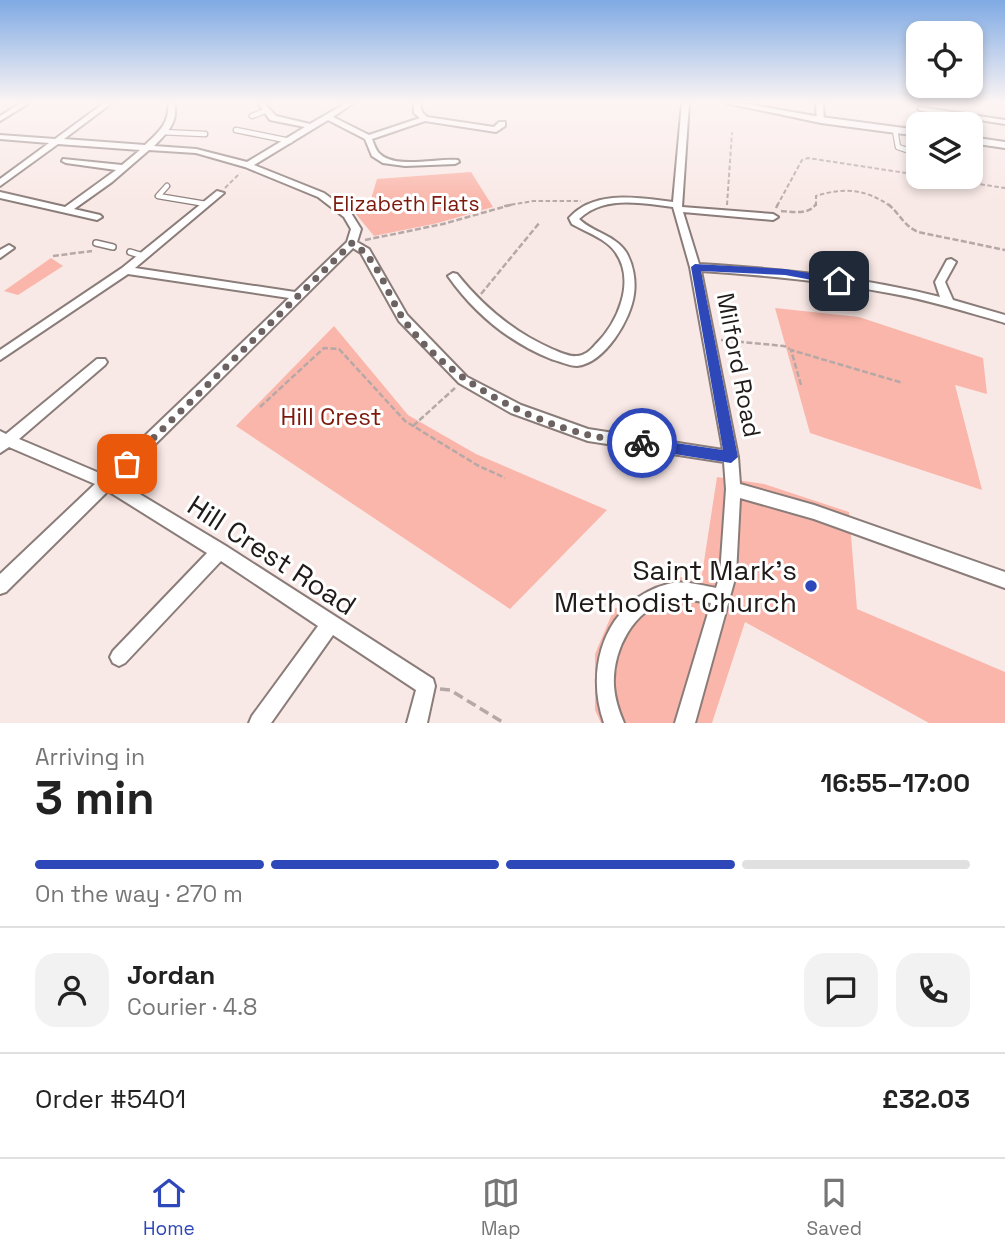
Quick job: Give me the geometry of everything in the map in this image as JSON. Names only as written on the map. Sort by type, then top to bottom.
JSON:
[{"type":"street","points":[[0,137],[196,151],[248,165],[287,180],[337,205],[348,215],[356,229],[352,243],[0,586]]},
{"type":"street","points":[[0,183],[60,137]]},
{"type":"street","points":[[66,210],[123,168],[155,137]]},
{"type":"street","points":[[248,165],[297,137]]},
{"type":"street","points":[[372,137],[368,138],[374,153],[380,159],[393,163],[455,162]]},
{"type":"street","name":"Milford Road","points":[[683,137],[677,207],[695,267],[731,457],[733,489],[727,575],[685,723]]},
{"type":"street","points":[[983,142],[1005,145]]},
{"type":"street","points":[[66,160],[123,168]]},
{"type":"street","points":[[0,356],[126,270],[220,193]]},
{"type":"street","points":[[0,195],[97,218]]},
{"type":"street","points":[[453,275],[473,302],[512,334],[531,345],[578,361],[595,355],[628,300],[625,262],[618,249],[575,222],[574,218],[583,209],[609,202],[727,213],[774,212]]},
{"type":"street","points":[[352,243],[365,251],[403,318],[463,380],[516,409],[588,435],[731,457]]},
{"type":"street","points":[[947,300],[940,282],[951,261]]},
{"type":"street","points":[[695,267],[785,272],[947,300],[1005,318]]},
{"type":"street","points":[[126,270],[298,296]]},
{"type":"street","name":"Hill Crest Road","points":[[101,362],[3,442],[108,483],[220,551],[426,686]]},
{"type":"street","points":[[733,489],[814,513],[1005,580]]},
{"type":"street","points":[[119,657],[220,551]]},
{"type":"street","points":[[614,723],[606,697],[607,657],[615,638],[632,615],[651,599],[669,593],[688,592],[722,597]]},
{"type":"street","points":[[260,723],[331,623]]},
{"type":"street","points":[[417,723],[426,686]]},
{"type":"lane","points":[[269,137],[290,141]]},
{"type":"lane","points":[[896,137],[898,147],[906,150]]},
{"type":"lane","points":[[167,186],[158,196],[206,204]]},
{"type":"lane","points":[[96,243],[113,247]]},
{"type":"lane","points":[[130,252],[143,256]]},
{"type":"path","points":[[727,213],[732,137]]},
{"type":"path","points":[[906,173],[802,160],[774,212],[798,213],[812,210],[816,207],[816,196],[838,189],[857,189],[893,208],[911,229],[1005,250]]},
{"type":"path","points":[[220,193],[248,165]]},
{"type":"path","points":[[983,185],[1005,188]]},
{"type":"path","points":[[352,243],[443,224],[499,207],[533,201],[581,201]]},
{"type":"path","points":[[473,302],[540,222]]},
{"type":"path","points":[[53,256],[88,253],[105,245]]},
{"type":"path","points":[[707,338],[784,346],[903,383]]},
{"type":"path","points":[[260,407],[324,348],[339,349],[413,426],[477,465],[505,478]]},
{"type":"path","points":[[791,350],[801,385]]},
{"type":"path","points":[[413,426],[463,380]]},
{"type":"path","points":[[426,686],[450,690],[504,723]]},
{"type":"green space","name":"Elizabeth Flats","points":[[471,172],[493,207],[438,223],[374,236],[355,213],[368,209],[377,179]]},
{"type":"green space","points":[[51,258],[63,266],[18,295],[4,291]]},
{"type":"green space","points":[[775,308],[859,317],[983,358],[987,394],[955,385],[982,490],[810,433]]},
{"type":"green space","name":"Hill Crest","points":[[334,326],[408,415],[476,454],[607,510],[510,609],[236,426]]},
{"type":"green space","points":[[717,477],[764,484],[849,512],[857,609],[1005,672],[1005,723],[929,723],[745,622],[712,723],[601,723],[595,710],[595,654],[614,609],[680,577],[701,581]]},
{"type":"way so far","points":[[127,464],[352,243],[365,251],[403,318],[463,380],[516,409],[588,435],[642,443]]},
{"type":"place","name":"Saint Mark's Methodist Church","points":[[811,586]]},
{"type":"route","points":[[642,443],[731,457],[695,267],[785,272],[839,281]]}]
